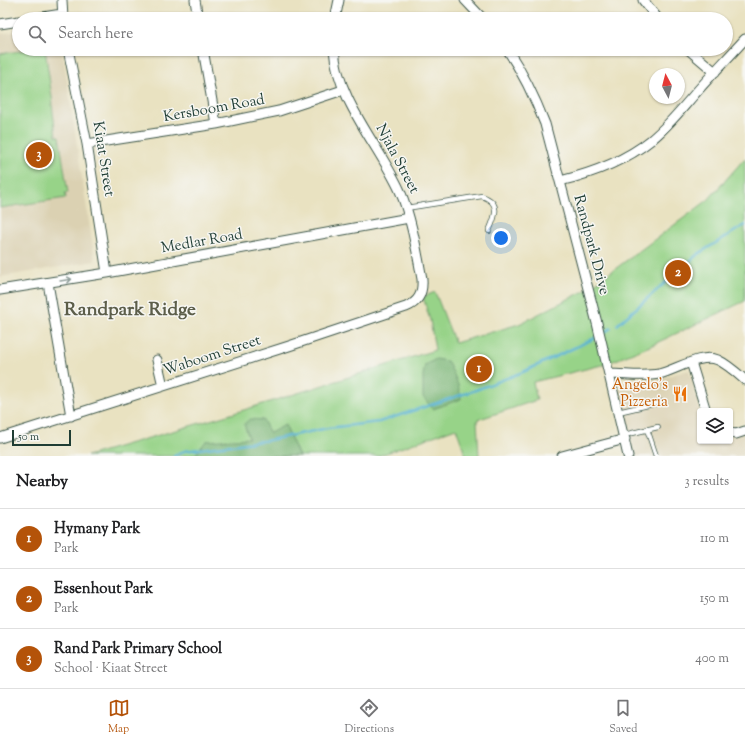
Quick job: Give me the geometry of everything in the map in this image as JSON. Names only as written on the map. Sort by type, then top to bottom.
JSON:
[{"type":"street","points":[[62,0],[62,12]]},
{"type":"street","points":[[195,0],[197,12]]},
{"type":"street","points":[[336,12],[339,0]]},
{"type":"street","points":[[465,0],[476,12]]},
{"type":"street","points":[[643,0],[652,12]]},
{"type":"street","points":[[0,24],[12,22]]},
{"type":"street","points":[[733,52],[745,39]]},
{"type":"street","name":"Kiaat Street","points":[[69,56],[87,144],[107,273]]},
{"type":"street","points":[[204,56],[216,124]]},
{"type":"street","name":"Njala Street","points":[[335,56],[343,90],[389,171],[406,208],[421,275],[422,287]]},
{"type":"street","name":"Randpark Drive","points":[[511,56],[537,102],[545,124],[599,330],[628,456]]},
{"type":"street","points":[[696,56],[715,72]]},
{"type":"street","points":[[560,181],[610,165],[644,145],[668,124],[730,56]]},
{"type":"street","name":"Kersboom Road","points":[[87,144],[216,124],[279,112],[343,90]]},
{"type":"street","name":"Medlar Road","points":[[0,290],[107,273],[409,218]]},
{"type":"street","points":[[48,283],[71,416]]},
{"type":"street","name":"Waboom Street","points":[[0,438],[406,308],[418,300],[422,287]]},
{"type":"street","points":[[609,374],[658,374],[704,358],[711,358],[718,360],[745,380]]},
{"type":"street","points":[[156,360],[163,386]]},
{"type":"street","points":[[691,362],[705,408]]},
{"type":"street","points":[[733,434],[745,431]]},
{"type":"street","points":[[562,456],[624,437]]},
{"type":"lane","points":[[406,208],[482,196],[492,201],[496,210],[496,216],[489,231]]},
{"type":"lane","points":[[618,412],[661,402]]},
{"type":"lane","points":[[624,437],[658,427]]},
{"type":"lane","points":[[647,429],[656,456]]},
{"type":"shaded area","points":[[12,32],[12,56],[63,56],[95,261],[0,277],[0,34]]},
{"type":"shaded area","points":[[689,370],[699,408],[697,408],[697,444],[733,444],[733,435],[745,433],[745,456],[635,456],[619,390]]},
{"type":"green space","points":[[12,52],[12,56],[46,56],[56,136],[59,136],[68,193],[65,193],[66,198],[0,208],[0,54]]},
{"type":"green space","points":[[745,158],[745,301],[650,346],[606,364],[533,382],[537,400],[477,420],[479,456],[466,456],[456,428],[378,456],[87,456],[231,414],[435,350],[430,320],[423,297],[435,292],[455,343],[519,324],[588,289],[708,200]]},
{"type":"green space","points":[[436,359],[447,361],[456,379],[461,399],[433,409],[423,397],[423,375],[425,365]]},
{"type":"green space","points":[[250,419],[263,420],[270,433],[285,425],[299,456],[188,456],[195,455],[206,441],[249,438],[244,424]]},
{"type":"waterway","points":[[617,325],[698,254],[745,225]]},
{"type":"waterway","points":[[602,334],[611,328]]},
{"type":"waterway","points":[[174,456],[184,451],[270,440],[328,428],[379,422],[473,391],[523,372],[597,337]]},
{"type":"place","name":"Rand Park Primary School","points":[[39,155]]},
{"type":"place","name":"Essenhout Park","points":[[678,273]]},
{"type":"place","name":"Hymany Park","points":[[479,369]]},
{"type":"place","name":"Angelo's Pizzeria","points":[[680,394]]},
{"type":"district","name":"Randpark Ridge","points":[[130,310]]}]
